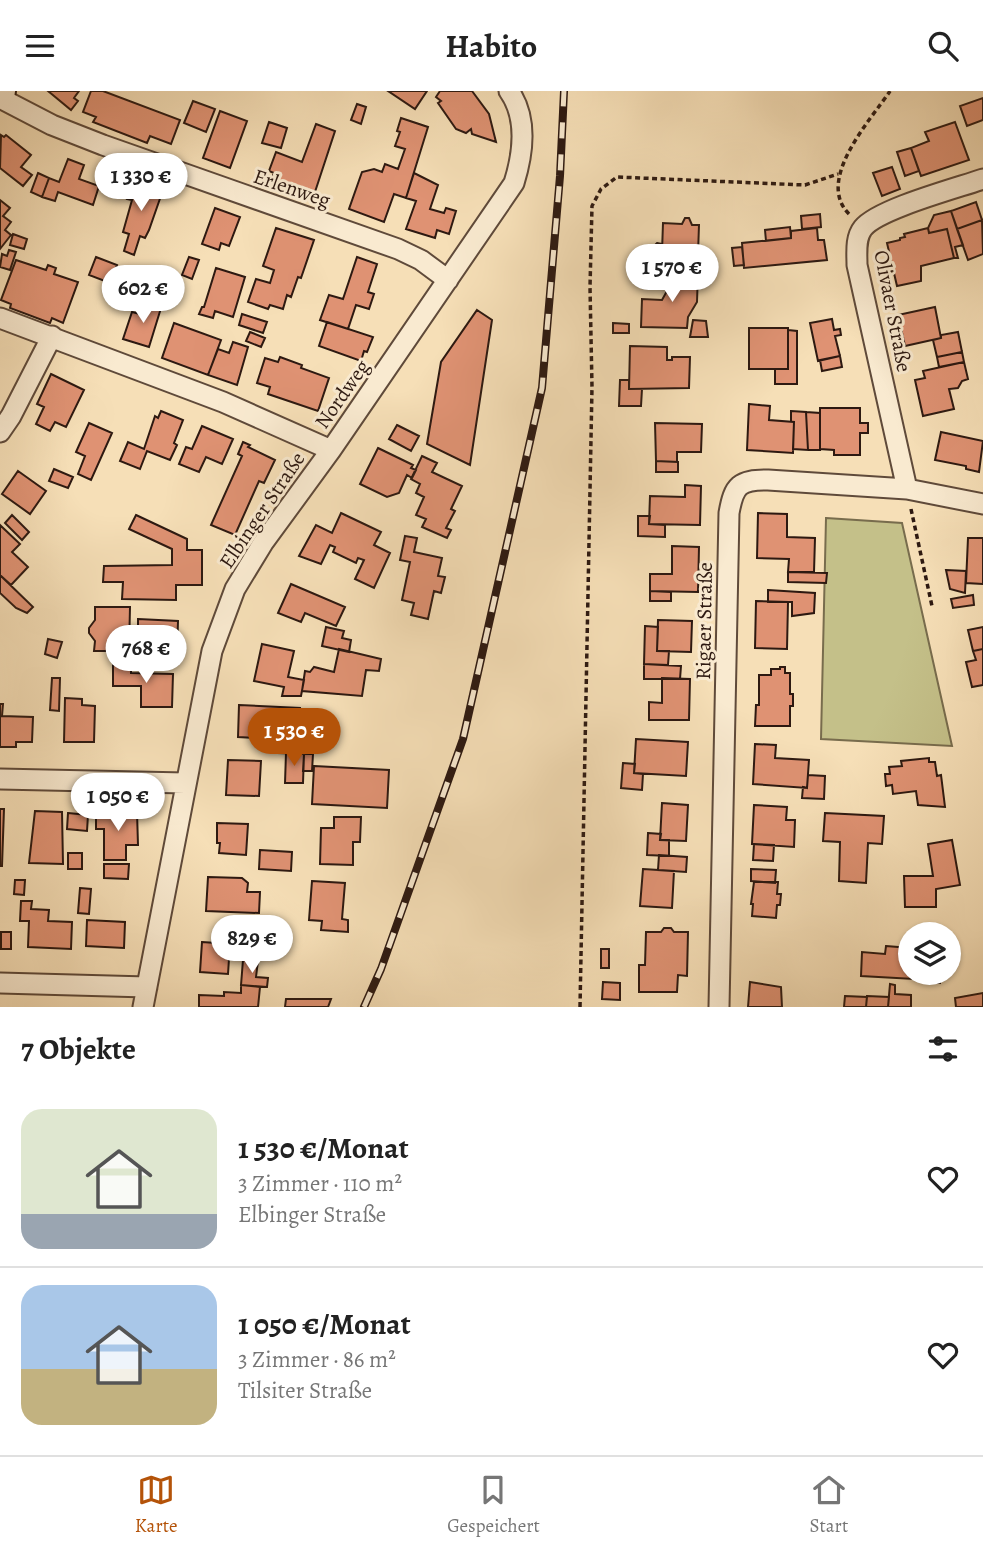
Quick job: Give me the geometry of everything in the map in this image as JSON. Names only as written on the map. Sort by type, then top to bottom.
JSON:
[{"type":"street","name":"Nordweg","points":[[0,318],[211,397],[331,450],[514,183],[521,162],[523,133],[509,91]]},
{"type":"street","name":"Erlenweg","points":[[1,94],[52,125],[103,145],[398,249],[421,260],[448,280]]},
{"type":"street","name":"Olivaer Straße","points":[[907,489],[857,265],[857,242],[863,228],[881,214],[983,179]]},
{"type":"street","points":[[0,432],[52,336]]},
{"type":"street","name":"Elbinger Straße","points":[[143,1007],[212,651],[235,589],[263,543],[331,450]]},
{"type":"street","name":"Rigaer Straße","points":[[719,1007],[729,513],[732,496],[738,485],[750,480],[907,489],[983,504]]},
{"type":"street","points":[[0,779],[185,783]]},
{"type":"street","points":[[0,983],[147,986]]},
{"type":"path","points":[[863,228],[843,208],[837,182],[838,174],[844,159],[890,91]]},
{"type":"path","points":[[580,1007],[592,387],[592,206],[601,189],[617,177],[805,185],[838,174]]},
{"type":"path","points":[[907,489],[932,606]]},
{"type":"shaded area","points":[[826,518],[902,523],[952,746],[821,739]]},
{"type":"building","points":[[48,91],[79,91],[74,98],[78,101],[71,110]]},
{"type":"building","points":[[91,91],[103,91],[180,120],[171,144],[150,136],[147,143],[93,122],[96,117],[83,112]]},
{"type":"building","points":[[388,91],[427,91],[415,109]]},
{"type":"building","points":[[440,91],[472,91],[489,114],[496,142],[472,134],[471,129],[466,133],[456,129],[438,103],[441,101],[436,97]]},
{"type":"building","points":[[983,98],[983,120],[967,126],[960,106]]},
{"type":"building","points":[[193,101],[215,109],[206,132],[184,123]]},
{"type":"building","points":[[357,104],[366,107],[361,124],[351,120]]},
{"type":"building","points":[[220,111],[247,121],[230,168],[203,158]]},
{"type":"building","points":[[401,118],[428,127],[406,198],[394,194],[384,222],[349,209],[362,172],[374,169],[382,172],[385,164],[398,169],[405,149],[395,146]]},
{"type":"building","points":[[269,122],[287,128],[281,148],[262,143]]},
{"type":"building","points":[[955,122],[969,160],[921,176],[911,148],[929,141],[925,132]]},
{"type":"building","points":[[316,124],[335,131],[313,198],[270,182],[274,173],[269,171],[276,152],[302,162]]},
{"type":"building","points":[[1,135],[6,135],[31,155],[21,167],[32,175],[23,186],[0,168]]},
{"type":"building","points":[[911,148],[919,171],[905,176],[897,152]]},
{"type":"building","points":[[68,159],[84,165],[79,179],[99,186],[93,205],[58,192],[55,201],[42,197],[49,178],[59,182]]},
{"type":"building","points":[[892,167],[900,189],[882,196],[873,173]]},
{"type":"building","points":[[38,173],[49,178],[42,197],[31,192]]},
{"type":"building","points":[[414,173],[438,185],[430,209],[444,213],[446,208],[456,211],[449,234],[437,230],[435,238],[406,229],[416,201],[406,198]]},
{"type":"building","points":[[139,182],[163,190],[149,230],[145,238],[140,236],[134,255],[124,251],[129,234],[123,232],[132,200],[127,199],[133,183]]},
{"type":"building","points":[[0,200],[10,208],[3,216],[11,222],[5,230],[11,235],[0,249]]},
{"type":"building","points":[[976,202],[982,220],[957,229],[951,211]]},
{"type":"building","points":[[215,208],[240,217],[229,246],[221,243],[219,250],[202,244]]},
{"type":"building","points":[[951,211],[963,245],[955,247],[958,258],[954,258],[947,229],[929,233],[928,228],[934,215]]},
{"type":"building","points":[[820,214],[821,227],[802,229],[801,216]]},
{"type":"building","points":[[685,218],[689,218],[692,225],[699,225],[698,254],[687,253],[687,257],[662,252],[663,223],[682,224]]},
{"type":"building","points":[[982,220],[983,254],[968,260],[957,229]]},
{"type":"building","points":[[790,227],[791,238],[766,241],[765,230]]},
{"type":"building","points":[[276,228],[314,240],[301,278],[298,277],[291,297],[287,295],[283,309],[270,305],[268,309],[248,302],[256,279],[270,283],[274,270],[263,266]]},
{"type":"building","points":[[817,228],[818,240],[824,240],[827,260],[744,268],[742,243],[791,238],[791,231]]},
{"type":"building","points":[[928,228],[929,233],[947,229],[954,258],[921,266],[921,281],[897,286],[887,243],[900,240],[905,237],[904,234]]},
{"type":"building","points":[[13,234],[27,239],[24,249],[10,245]]},
{"type":"building","points":[[657,243],[662,244],[662,269],[634,268],[635,251],[649,251]]},
{"type":"building","points":[[742,247],[744,265],[734,266],[732,248]]},
{"type":"building","points":[[9,250],[16,252],[10,270],[0,267],[2,254],[7,256]]},
{"type":"building","points":[[96,257],[117,265],[110,283],[89,275]]},
{"type":"building","points":[[189,257],[199,260],[192,279],[182,275]]},
{"type":"building","points":[[357,257],[377,264],[368,292],[374,294],[369,309],[356,305],[348,329],[320,320],[329,295],[343,299]]},
{"type":"building","points":[[16,260],[46,270],[48,265],[56,268],[54,274],[78,282],[63,323],[52,318],[50,323],[10,308],[11,304],[1,300]]},
{"type":"building","points":[[216,268],[245,277],[233,317],[215,311],[213,318],[199,314],[204,307]]},
{"type":"building","points":[[682,270],[698,271],[697,302],[688,317],[687,328],[641,327],[642,299],[662,300],[667,291],[668,279],[682,280]]},
{"type":"building","points":[[143,303],[161,308],[149,347],[123,339],[132,312],[140,314]]},
{"type":"building","points":[[935,307],[941,338],[905,346],[898,315]]},
{"type":"building","points":[[477,310],[492,320],[470,465],[427,444],[441,362]]},
{"type":"building","points":[[242,314],[267,322],[263,333],[239,325]]},
{"type":"building","points":[[832,319],[834,330],[840,329],[841,335],[835,336],[840,356],[818,361],[810,323]]},
{"type":"building","points":[[693,320],[706,321],[708,337],[690,337]]},
{"type":"building","points":[[327,322],[373,337],[361,361],[319,346]]},
{"type":"building","points":[[174,323],[221,340],[208,375],[162,358]]},
{"type":"building","points":[[613,323],[629,324],[629,333],[613,333]]},
{"type":"building","points":[[749,328],[788,328],[788,369],[749,369]]},
{"type":"building","points":[[788,330],[797,331],[797,384],[775,384],[775,369],[788,369]]},
{"type":"building","points":[[250,332],[265,338],[261,347],[246,341]]},
{"type":"building","points":[[958,332],[962,352],[937,357],[933,340],[941,338],[941,335]]},
{"type":"building","points":[[233,342],[248,347],[237,385],[208,375],[218,349],[229,353]]},
{"type":"building","points":[[630,346],[667,347],[667,360],[672,360],[672,357],[690,357],[689,388],[629,389]]},
{"type":"building","points":[[962,352],[964,362],[939,367],[937,357]]},
{"type":"building","points":[[840,356],[842,367],[822,371],[820,360]]},
{"type":"building","points":[[280,357],[329,378],[318,411],[268,394],[270,387],[257,383],[265,358],[278,362]]},
{"type":"building","points":[[964,362],[968,379],[962,381],[958,388],[949,389],[954,409],[923,416],[915,380],[925,378],[923,371]]},
{"type":"building","points":[[51,374],[84,390],[66,427],[55,422],[50,431],[36,424],[44,407],[37,404]]},
{"type":"building","points":[[620,380],[629,380],[629,389],[642,389],[641,406],[619,406]]},
{"type":"building","points":[[749,404],[770,406],[769,420],[794,422],[793,453],[747,450]]},
{"type":"building","points":[[820,408],[860,408],[860,423],[868,423],[868,433],[860,433],[860,455],[834,455],[834,450],[820,449]]},
{"type":"building","points":[[161,411],[183,420],[170,460],[147,451],[140,469],[120,461],[128,442],[144,449],[155,416],[158,418]]},
{"type":"building","points":[[791,411],[806,412],[808,450],[793,449],[794,422],[791,422]]},
{"type":"building","points":[[806,412],[820,413],[820,450],[808,450]]},
{"type":"building","points":[[89,423],[112,433],[91,480],[78,474],[85,456],[76,452]]},
{"type":"building","points":[[655,423],[702,424],[701,452],[677,452],[677,462],[656,461]]},
{"type":"building","points":[[397,425],[419,436],[411,451],[389,439]]},
{"type":"building","points":[[202,426],[233,439],[222,464],[206,457],[199,472],[179,464],[186,447],[192,449]]},
{"type":"building","points":[[941,432],[983,441],[979,472],[966,469],[966,466],[935,460]]},
{"type":"building","points":[[243,442],[275,460],[264,483],[259,481],[235,535],[211,525],[242,456],[238,454]]},
{"type":"building","points":[[378,448],[413,465],[411,468],[416,470],[412,478],[407,475],[399,493],[387,497],[360,484]]},
{"type":"building","points":[[422,456],[437,463],[432,472],[462,486],[451,509],[455,511],[446,528],[451,530],[447,538],[422,527],[426,519],[416,515],[424,497],[416,493],[420,484],[411,479]]},
{"type":"building","points":[[656,461],[678,462],[678,472],[656,472]]},
{"type":"building","points":[[54,469],[73,477],[68,488],[49,481]]},
{"type":"building","points":[[18,471],[46,491],[30,514],[2,494]]},
{"type":"building","points":[[685,485],[701,486],[700,525],[649,524],[650,496],[685,497]]},
{"type":"building","points":[[341,513],[381,532],[374,545],[390,553],[374,588],[355,579],[364,560],[358,558],[356,563],[333,552],[335,547],[330,545],[321,564],[299,556],[316,525],[332,533]]},
{"type":"building","points":[[758,513],[787,514],[787,537],[815,538],[814,572],[788,572],[789,559],[757,558]]},
{"type":"building","points":[[12,515],[29,532],[22,540],[5,523]]},
{"type":"building","points":[[136,515],[187,539],[187,550],[202,550],[202,585],[176,585],[176,600],[122,599],[123,582],[103,582],[104,566],[172,565],[172,549],[129,529]]},
{"type":"building","points":[[638,516],[650,516],[649,524],[665,525],[665,537],[638,536]]},
{"type":"building","points":[[0,525],[20,544],[12,552],[28,567],[11,585],[0,575]]},
{"type":"building","points":[[405,536],[417,538],[414,552],[442,558],[438,576],[445,577],[441,593],[434,591],[428,619],[411,615],[414,603],[402,600],[410,562],[400,560]]},
{"type":"building","points":[[968,538],[983,538],[983,584],[966,583]]},
{"type":"building","points":[[672,546],[699,547],[698,592],[650,591],[650,574],[672,574]]},
{"type":"building","points":[[946,570],[966,571],[965,593],[950,589]]},
{"type":"building","points":[[788,572],[827,573],[826,583],[788,582]]},
{"type":"building","points":[[0,575],[33,607],[27,613],[16,608],[0,593]]},
{"type":"building","points":[[291,584],[345,607],[336,626],[305,613],[301,622],[278,613]]},
{"type":"building","points":[[768,590],[815,593],[814,613],[792,616],[792,602],[768,602]]},
{"type":"building","points":[[650,591],[671,592],[671,601],[650,601]]},
{"type":"building","points":[[973,595],[974,605],[953,608],[951,599]]},
{"type":"building","points":[[756,601],[788,602],[787,649],[755,648]]},
{"type":"building","points":[[95,607],[130,607],[129,651],[94,651],[95,641],[89,628],[95,620]]},
{"type":"building","points":[[138,619],[178,621],[177,652],[149,651],[150,633],[138,632]]},
{"type":"building","points":[[658,620],[692,621],[691,652],[657,651]]},
{"type":"building","points":[[645,626],[658,627],[657,651],[669,651],[668,665],[644,664]]},
{"type":"building","points":[[326,627],[344,631],[342,638],[351,640],[349,652],[322,646]]},
{"type":"building","points":[[983,627],[983,649],[973,651],[968,630]]},
{"type":"building","points":[[48,639],[62,642],[57,658],[45,654]]},
{"type":"building","points":[[262,644],[294,651],[288,677],[304,680],[301,696],[282,696],[284,687],[254,681]]},
{"type":"building","points":[[339,649],[381,659],[379,671],[366,670],[362,696],[302,691],[305,671],[310,672],[314,667],[334,672]]},
{"type":"building","points":[[983,649],[983,685],[972,687],[966,662],[976,660],[973,651]]},
{"type":"building","points":[[113,662],[131,662],[131,673],[173,674],[172,707],[141,707],[141,686],[113,686]]},
{"type":"building","points":[[644,664],[681,666],[680,679],[644,679]]},
{"type":"building","points":[[785,667],[785,673],[790,673],[793,706],[790,706],[790,726],[755,726],[756,705],[759,705],[759,675],[771,675],[771,669]]},
{"type":"building","points":[[52,678],[60,678],[59,711],[50,710]]},
{"type":"building","points":[[662,678],[690,679],[689,720],[649,720],[649,702],[662,703]]},
{"type":"building","points":[[65,698],[82,699],[82,705],[95,706],[94,742],[64,742]]},
{"type":"building","points":[[0,704],[3,704],[2,716],[33,717],[32,742],[16,742],[16,747],[0,747]]},
{"type":"building","points":[[239,705],[300,708],[299,735],[310,736],[309,754],[278,753],[279,739],[238,737]]},
{"type":"building","points":[[636,739],[688,742],[686,776],[634,773]]},
{"type":"building","points":[[755,744],[776,745],[775,758],[809,760],[807,788],[753,784]]},
{"type":"building","points":[[286,753],[304,754],[303,783],[285,783]]},
{"type":"building","points":[[304,754],[313,754],[312,771],[303,771]]},
{"type":"building","points":[[929,758],[929,762],[935,762],[937,776],[941,775],[945,807],[918,805],[916,791],[893,794],[892,785],[886,786],[885,774],[890,774],[889,767],[902,766],[901,761]]},
{"type":"building","points":[[228,760],[261,761],[259,796],[226,795]]},
{"type":"building","points":[[623,763],[635,764],[634,773],[643,774],[642,790],[621,788]]},
{"type":"building","points":[[314,766],[389,770],[387,808],[312,804]]},
{"type":"building","points":[[808,775],[825,776],[824,799],[802,798],[803,787],[807,788]]},
{"type":"building","points":[[662,803],[688,805],[686,841],[660,840]]},
{"type":"building","points":[[754,805],[787,807],[786,820],[795,820],[794,847],[752,844]]},
{"type":"building","points":[[0,809],[4,809],[2,866],[0,866]]},
{"type":"building","points":[[35,811],[62,812],[63,864],[29,863]]},
{"type":"building","points":[[137,812],[138,845],[126,845],[126,860],[104,860],[104,829],[96,829],[96,813]]},
{"type":"building","points":[[68,813],[88,815],[87,831],[67,829]]},
{"type":"building","points":[[825,813],[884,816],[882,844],[868,843],[866,883],[839,881],[840,842],[823,841]]},
{"type":"building","points":[[334,817],[361,817],[360,842],[353,842],[353,865],[320,864],[321,828],[334,828]]},
{"type":"building","points":[[217,823],[248,824],[246,855],[219,853]]},
{"type":"building","points":[[648,833],[661,834],[660,840],[669,840],[669,856],[647,855]]},
{"type":"building","points":[[952,840],[960,885],[936,889],[936,907],[905,907],[904,876],[933,876],[928,844]]},
{"type":"building","points":[[754,844],[774,845],[773,861],[753,860]]},
{"type":"building","points":[[260,850],[292,852],[291,871],[259,869]]},
{"type":"building","points":[[68,853],[82,853],[82,869],[68,869]]},
{"type":"building","points":[[659,855],[687,857],[686,872],[658,870]]},
{"type":"building","points":[[104,864],[129,864],[128,879],[104,878]]},
{"type":"building","points":[[643,869],[674,871],[672,908],[640,906]]},
{"type":"building","points":[[751,869],[776,870],[775,883],[751,881]]},
{"type":"building","points":[[208,877],[242,878],[248,883],[247,892],[260,892],[259,913],[206,911]]},
{"type":"building","points":[[15,880],[25,880],[24,895],[14,894]]},
{"type":"building","points":[[312,881],[345,883],[342,919],[348,920],[348,932],[321,930],[322,921],[309,920]]},
{"type":"building","points":[[754,882],[778,882],[777,894],[781,894],[776,918],[752,916]]},
{"type":"building","points":[[80,888],[91,889],[89,914],[78,913]]},
{"type":"building","points":[[21,901],[32,901],[31,909],[49,910],[48,921],[72,922],[71,949],[28,947],[29,921],[20,921]]},
{"type":"building","points":[[87,920],[125,922],[124,948],[86,946]]},
{"type":"building","points":[[664,928],[671,928],[674,932],[688,932],[687,976],[678,975],[677,992],[639,992],[639,965],[645,965],[646,932],[661,932]]},
{"type":"building","points":[[1,932],[11,932],[11,949],[1,949]]},
{"type":"building","points":[[202,942],[230,944],[228,974],[200,972]]},
{"type":"building","points":[[886,946],[898,947],[898,978],[861,976],[862,952],[885,954]]},
{"type":"building","points":[[601,949],[609,949],[609,968],[601,968]]},
{"type":"building","points":[[243,960],[258,961],[256,977],[268,978],[267,987],[241,985]]},
{"type":"building","points":[[603,982],[620,983],[620,1000],[602,999]]},
{"type":"building","points":[[750,982],[781,987],[782,1007],[748,1007]]},
{"type":"building","points":[[890,984],[895,985],[895,994],[911,995],[911,1007],[888,1007]]},
{"type":"building","points":[[241,985],[260,987],[258,1007],[199,1007],[199,995],[224,996],[224,992],[241,993]]},
{"type":"building","points":[[983,993],[983,1007],[956,1007],[955,998]]},
{"type":"building","points":[[845,996],[867,997],[866,1007],[844,1007]]},
{"type":"building","points":[[867,996],[889,997],[888,1007],[866,1007]]},
{"type":"building","points":[[286,999],[331,999],[328,1007],[285,1007]]},
{"type":"railway","points":[[364,1007],[381,969],[463,739],[542,388],[560,176],[564,91]]}]
